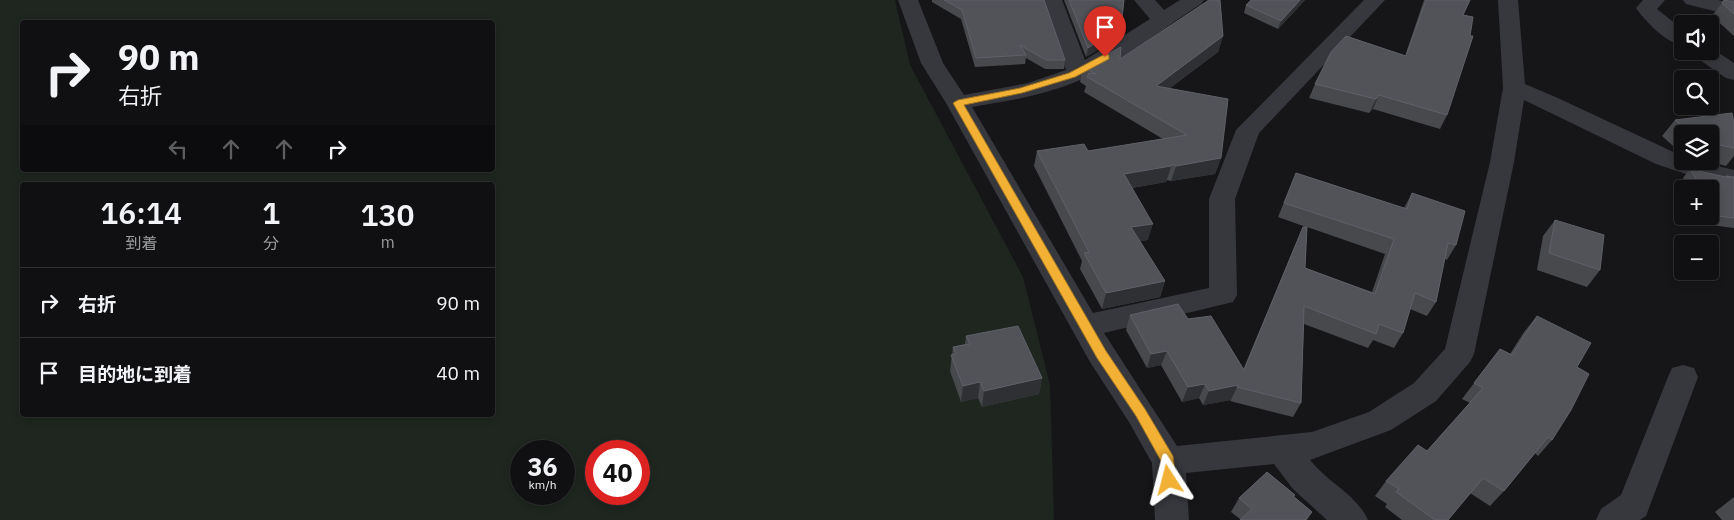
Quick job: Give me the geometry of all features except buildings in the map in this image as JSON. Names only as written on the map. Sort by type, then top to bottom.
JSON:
[{"type":"street","points":[[908,0],[932,63],[958,103],[1102,354],[1140,412],[1168,461],[1172,520]]},
{"type":"street","points":[[1052,0],[1078,72]]},
{"type":"street","points":[[1144,0],[1162,19]]},
{"type":"street","points":[[958,103],[1022,90],[1078,72],[1119,50],[1162,19],[1194,0]]},
{"type":"street","points":[[1086,326],[1223,295],[1222,199],[1248,130],[1374,0]]},
{"type":"street","points":[[1168,461],[1313,446],[1380,421],[1425,392],[1459,354],[1502,162],[1514,88],[1508,0]]},
{"type":"street","points":[[1655,0],[1646,8],[1651,15],[1674,32]]},
{"type":"street","points":[[1693,0],[1734,10]]},
{"type":"street","points":[[1715,60],[1734,73]]},
{"type":"street","points":[[1514,88],[1558,106],[1688,168],[1734,178]]},
{"type":"street","points":[[1614,520],[1634,505],[1683,377]]},
{"type":"street","points":[[1283,450],[1305,479],[1351,520]]},
{"type":"shaded area","points":[[0,0],[895,0],[910,65],[1023,277],[1050,385],[1054,520],[0,520]]},
{"type":"route","points":[[1105,57],[1072,75],[1022,90],[958,103],[1102,354],[1140,412],[1168,461],[1169,480]]}]
